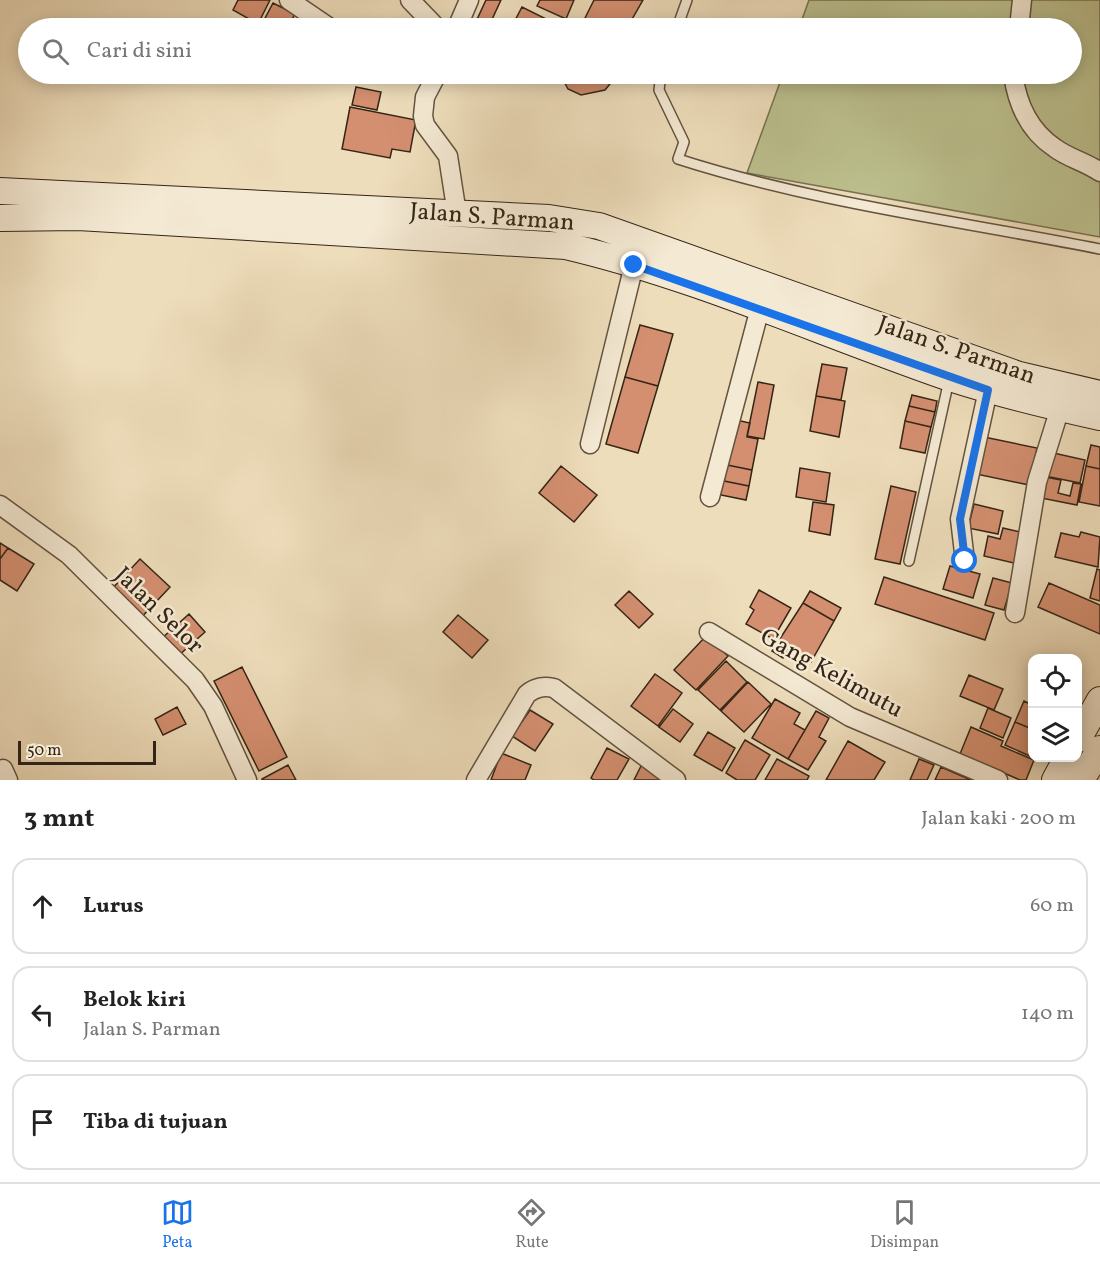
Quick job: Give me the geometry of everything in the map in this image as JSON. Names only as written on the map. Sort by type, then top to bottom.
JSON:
[{"type":"main road","name":"Jalan S. Parman","points":[[0,191],[549,218],[599,226],[1019,375],[1100,394]]},
{"type":"main road","name":"Jalan S. Parman","points":[[0,218],[78,218],[566,246],[634,265],[760,308],[949,378],[988,390],[1100,417]]},
{"type":"main road","points":[[1082,731],[1100,700]]},
{"type":"main road","points":[[1081,780],[1100,749]]},
{"type":"main road","points":[[1055,780],[1065,762]]},
{"type":"street","points":[[290,0],[316,18]]},
{"type":"street","points":[[410,0],[420,18]]},
{"type":"street","points":[[461,18],[469,0]]},
{"type":"street","points":[[1020,18],[1022,0]]},
{"type":"street","points":[[431,84],[425,97],[423,116],[425,125],[448,156],[457,214]]},
{"type":"street","points":[[1014,84],[1016,98],[1028,120],[1054,148],[1100,172]]},
{"type":"street","points":[[590,444],[634,265]]},
{"type":"street","points":[[710,496],[760,308]]},
{"type":"street","points":[[965,561],[960,519],[988,390]]},
{"type":"street","points":[[1015,613],[1037,482],[1060,408]]},
{"type":"street","name":"Jalan Selor","points":[[0,505],[69,555],[195,680],[213,706],[247,780]]},
{"type":"street","name":"Gang Kelimutu","points":[[709,632],[850,717],[998,780]]},
{"type":"street","points":[[476,780],[526,694],[534,688],[545,686],[554,688],[676,780]]},
{"type":"lane","points":[[681,18],[687,0]]},
{"type":"lane","points":[[659,84],[658,90],[684,142],[678,159],[736,178],[940,220],[1100,249]]},
{"type":"lane","points":[[909,561],[949,378]]},
{"type":"green space","points":[[809,0],[1100,0],[1100,237],[747,173],[779,84],[1082,84],[1082,18],[803,18]]},
{"type":"building","points":[[238,0],[270,0],[261,18],[247,18],[233,10]]},
{"type":"building","points":[[486,0],[501,0],[493,18],[478,18]]},
{"type":"building","points":[[540,0],[574,0],[566,18],[537,6]]},
{"type":"building","points":[[594,0],[643,0],[633,18],[585,18]]},
{"type":"building","points":[[273,3],[295,14],[293,18],[265,18]]},
{"type":"building","points":[[522,7],[544,18],[516,18]]},
{"type":"building","points":[[565,84],[610,84],[605,90],[581,95],[568,89]]},
{"type":"building","points":[[356,87],[381,92],[377,110],[352,105]]},
{"type":"building","points":[[350,107],[416,120],[410,152],[392,149],[390,158],[342,149]]},
{"type":"building","points":[[640,325],[673,334],[658,386],[625,377]]},
{"type":"building","points":[[822,364],[847,368],[841,400],[816,396]]},
{"type":"building","points":[[625,377],[658,386],[638,453],[606,444]]},
{"type":"building","points":[[758,382],[774,385],[764,439],[747,436]]},
{"type":"building","points":[[912,395],[937,401],[935,412],[909,406]]},
{"type":"building","points":[[816,396],[845,401],[839,437],[810,431]]},
{"type":"building","points":[[909,406],[935,412],[931,427],[905,421]]},
{"type":"building","points":[[736,420],[750,423],[747,437],[758,439],[752,470],[727,465]]},
{"type":"building","points":[[905,421],[931,427],[925,453],[900,448]]},
{"type":"building","points":[[984,437],[1037,448],[1029,485],[976,474]]},
{"type":"building","points":[[1091,445],[1100,447],[1100,469],[1086,466]]},
{"type":"building","points":[[1049,452],[1085,460],[1080,483],[1045,476]]},
{"type":"building","points":[[727,465],[752,470],[749,486],[724,481]]},
{"type":"building","points":[[561,466],[597,495],[574,522],[539,493]]},
{"type":"building","points":[[1086,466],[1100,469],[1100,506],[1079,502]]},
{"type":"building","points":[[800,468],[830,473],[826,502],[796,497]]},
{"type":"building","points":[[1045,477],[1061,480],[1058,493],[1070,496],[1073,483],[1081,484],[1077,505],[1041,498]]},
{"type":"building","points":[[719,480],[749,486],[746,500],[716,494]]},
{"type":"building","points":[[891,486],[916,492],[900,564],[875,559]]},
{"type":"building","points":[[813,502],[834,505],[830,535],[809,531]]},
{"type":"building","points":[[974,504],[1003,511],[998,534],[968,528]]},
{"type":"building","points":[[1003,528],[1025,533],[1018,564],[984,556],[988,536],[1000,539]]},
{"type":"building","points":[[1081,532],[1100,537],[1098,567],[1055,557],[1061,533],[1079,537]]},
{"type":"building","points":[[0,543],[8,548],[0,559]]},
{"type":"building","points":[[8,548],[34,564],[17,591],[0,580],[0,559]]},
{"type":"building","points":[[140,559],[170,587],[139,620],[109,592]]},
{"type":"building","points":[[950,566],[980,574],[973,598],[943,589]]},
{"type":"building","points":[[1097,569],[1100,570],[1100,601],[1090,598]]},
{"type":"building","points":[[884,577],[994,613],[985,640],[875,604]]},
{"type":"building","points":[[993,578],[1012,583],[1004,610],[985,605]]},
{"type":"building","points":[[1049,583],[1100,605],[1100,634],[1038,607]]},
{"type":"building","points":[[759,590],[791,608],[773,639],[746,624],[754,610],[750,607]]},
{"type":"building","points":[[629,591],[653,614],[639,628],[615,605]]},
{"type":"building","points":[[810,591],[841,608],[834,621],[803,603]]},
{"type":"building","points":[[803,603],[834,621],[811,662],[788,649],[783,658],[772,651]]},
{"type":"building","points":[[189,614],[205,632],[177,657],[161,639]]},
{"type":"building","points":[[458,615],[488,640],[472,658],[443,632]]},
{"type":"building","points":[[706,636],[728,656],[696,690],[674,670]]},
{"type":"building","points":[[726,661],[747,682],[720,710],[698,690]]},
{"type":"building","points":[[242,667],[287,757],[259,771],[214,681]]},
{"type":"building","points":[[655,674],[682,693],[658,726],[631,706]]},
{"type":"building","points":[[969,675],[1003,689],[994,710],[960,696]]},
{"type":"building","points":[[748,682],[771,704],[744,732],[721,711]]},
{"type":"building","points":[[775,699],[800,713],[794,724],[805,730],[788,759],[752,738]]},
{"type":"building","points":[[1024,701],[1028,703],[1028,727],[1015,722]]},
{"type":"building","points":[[177,707],[186,724],[163,735],[155,719]]},
{"type":"building","points":[[988,708],[1011,718],[1003,738],[980,728]]},
{"type":"building","points":[[673,709],[693,724],[680,742],[659,727]]},
{"type":"building","points":[[530,710],[553,724],[535,751],[512,736]]},
{"type":"building","points":[[816,711],[829,718],[819,737],[826,741],[808,770],[788,759]]},
{"type":"building","points":[[1015,722],[1028,727],[1028,755],[1005,745]]},
{"type":"building","points":[[971,727],[1003,741],[1001,746],[1028,757],[1028,762],[1033,762],[1026,780],[1020,780],[960,754]]},
{"type":"building","points":[[708,732],[735,748],[722,771],[694,755]]},
{"type":"building","points":[[745,740],[770,755],[755,780],[737,780],[726,773]]},
{"type":"building","points":[[848,741],[885,762],[874,780],[826,780]]},
{"type":"building","points":[[607,748],[629,759],[617,780],[594,780],[591,778]]},
{"type":"building","points":[[501,753],[531,765],[525,780],[491,780]]},
{"type":"building","points":[[777,759],[809,776],[807,780],[765,780]]},
{"type":"building","points":[[919,759],[934,765],[927,780],[910,780]]},
{"type":"building","points":[[642,764],[668,780],[634,780]]},
{"type":"building","points":[[288,765],[296,780],[262,780],[262,779]]},
{"type":"building","points":[[941,767],[971,780],[935,780]]},
{"type":"route","points":[[634,265],[988,390],[960,519],[965,561]]}]
